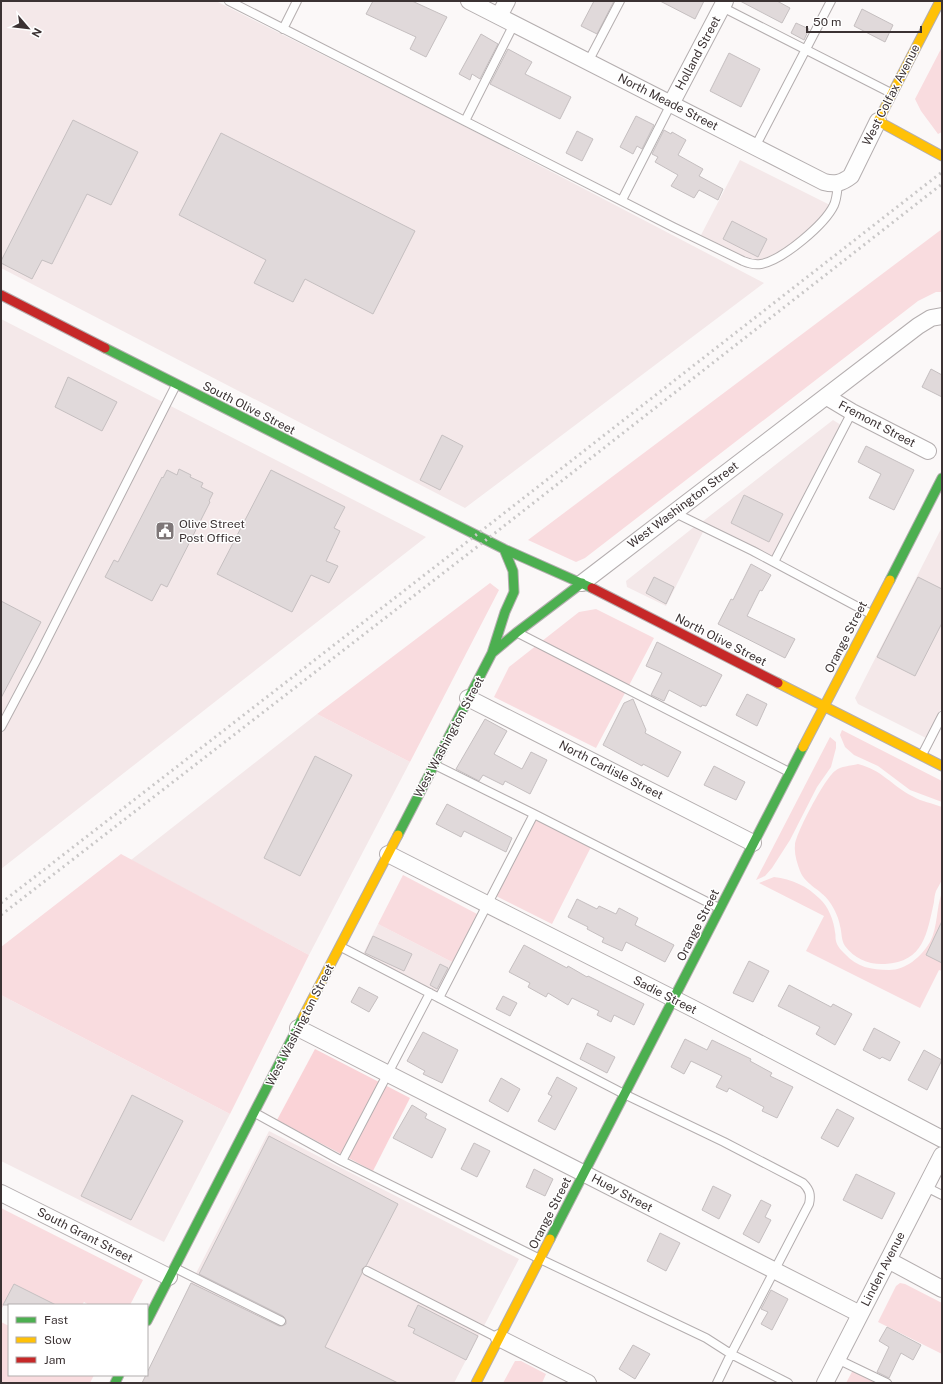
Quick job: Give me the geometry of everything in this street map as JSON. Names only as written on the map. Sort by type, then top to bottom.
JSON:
[{"type":"street","name":"North Meade Street","points":[[469,1],[824,182],[838,184]]},
{"type":"street","points":[[499,16],[507,1]]},
{"type":"street","name":"West Colfax Avenue","points":[[838,184],[851,176],[940,1]]},
{"type":"street","name":"Holland Street","points":[[671,104],[724,4]]},
{"type":"street","points":[[878,122],[942,156]]},
{"type":"street","name":"South Olive Street","points":[[4,299],[486,540]]},
{"type":"street","name":"West Washington Street","points":[[148,1319],[492,653],[516,632],[827,397],[918,326],[931,318],[942,316]]},
{"type":"street","name":"Fremont Street","points":[[827,397],[852,412],[928,450]]},
{"type":"street","name":"Orange Street","points":[[476,1383],[942,478]]},
{"type":"street","name":"North Olive Street","points":[[486,540],[582,583],[942,766]]},
{"type":"street","points":[[492,653],[505,612],[514,592],[513,571],[504,549]]},
{"type":"street","name":"North Carlisle Street","points":[[468,698],[753,843]]},
{"type":"street","name":"Sadie Street","points":[[388,854],[942,1138]]},
{"type":"street","name":"Huey Street","points":[[298,1028],[860,1314]]},
{"type":"street","name":"Linden Avenue","points":[[825,1383],[942,1155]]},
{"type":"street","name":"South Grant Street","points":[[1,1193],[172,1273]]},
{"type":"street","points":[[888,1260],[942,1288]]},
{"type":"street","points":[[499,1338],[588,1383]]},
{"type":"lane","points":[[229,1],[743,262],[753,265],[762,264],[772,260],[797,244],[814,230],[828,215],[836,200],[838,184]]},
{"type":"lane","points":[[283,29],[297,1]]},
{"type":"lane","points":[[588,62],[620,1]]},
{"type":"lane","points":[[755,147],[831,1]]},
{"type":"lane","points":[[724,4],[806,50],[892,93]]},
{"type":"lane","points":[[465,121],[514,24]]},
{"type":"lane","points":[[622,200],[671,104]]},
{"type":"lane","points":[[1,727],[176,384]]},
{"type":"lane","points":[[774,562],[852,412]]},
{"type":"lane","points":[[673,512],[774,562],[871,614]]},
{"type":"lane","points":[[501,625],[790,772]]},
{"type":"lane","points":[[922,756],[942,716]]},
{"type":"lane","points":[[434,764],[720,909]]},
{"type":"lane","points":[[439,998],[534,814]]},
{"type":"lane","points":[[340,947],[624,1094],[757,1159],[803,1183],[809,1189],[811,1197],[809,1204],[717,1383]]},
{"type":"lane","points":[[342,1161],[430,993]]},
{"type":"lane","points":[[255,1112],[342,1161],[540,1259],[706,1338],[731,1354],[788,1383]]},
{"type":"lane","points":[[926,1187],[942,1195]]},
{"type":"lane","points":[[367,1271],[499,1338]]},
{"type":"lane","points":[[172,1273],[281,1321]]},
{"type":"lane","points":[[837,1359],[887,1383]]},
{"type":"shaded area","points":[[1,1],[216,1],[462,125],[764,283],[465,508],[1,268]]},
{"type":"shaded area","points":[[942,47],[942,132],[938,134],[921,111],[915,99]]},
{"type":"shaded area","points":[[740,160],[830,205],[820,220],[810,230],[779,252],[763,259],[753,261],[701,235]]},
{"type":"shaded area","points":[[942,229],[942,292],[936,292],[918,301],[585,558],[576,562],[528,540]]},
{"type":"shaded area","points":[[1,319],[426,537],[1,869]]},
{"type":"shaded area","points":[[833,420],[841,425],[773,556],[702,522]]},
{"type":"shaded area","points":[[694,527],[703,532],[666,606],[627,587],[626,581]]},
{"type":"shaded area","points":[[942,527],[942,707],[926,738],[858,704],[855,698]]},
{"type":"shaded area","points":[[490,583],[499,590],[410,762],[317,714]]},
{"type":"shaded area","points":[[596,609],[654,638],[596,748],[494,697],[509,667],[579,612]]},
{"type":"shaded area","points":[[317,714],[410,762],[309,955],[131,860]]},
{"type":"shaded area","points":[[842,730],[942,781],[942,802],[910,790],[878,766],[854,755],[845,747],[840,735]]},
{"type":"shaded area","points":[[830,737],[836,742],[831,767],[817,787],[790,840],[772,868],[765,876],[756,880]]},
{"type":"shaded area","points":[[858,764],[874,770],[916,798],[942,807],[942,880],[936,891],[929,924],[922,944],[916,952],[908,958],[898,962],[879,964],[868,962],[858,958],[849,951],[843,941],[839,920],[832,906],[824,895],[806,881],[800,871],[796,858],[795,845],[800,829],[818,794],[830,776],[837,769]]},
{"type":"shaded area","points":[[536,819],[591,847],[552,924],[496,896]]},
{"type":"shaded area","points":[[121,854],[309,955],[230,1114],[1,995],[1,947]]},
{"type":"shaded area","points":[[403,875],[479,915],[454,963],[378,924]]},
{"type":"shaded area","points":[[774,877],[787,879],[799,884],[815,894],[826,906],[830,914],[838,946],[854,962],[865,967],[876,969],[889,970],[901,968],[912,962],[922,953],[933,936],[942,892],[942,971],[939,970],[920,1008],[806,951],[824,916],[759,883]]},
{"type":"shaded area","points":[[378,924],[454,963],[439,993],[363,954]]},
{"type":"shaded area","points":[[1,995],[230,1114],[164,1242],[1,1161]]},
{"type":"shaded area","points":[[315,1049],[410,1098],[373,1171],[277,1120]]},
{"type":"shaded area","points":[[269,1131],[519,1259],[454,1383],[142,1383],[145,1376],[148,1376],[148,1371]]},
{"type":"shaded area","points":[[1,1208],[143,1280],[131,1304],[87,1304],[84,1302],[83,1304],[54,1304],[14,1284],[1,1310]]},
{"type":"shaded area","points":[[900,1283],[905,1284],[942,1303],[942,1354],[878,1322],[896,1286]]},
{"type":"shaded area","points":[[1,1322],[8,1326],[8,1376],[94,1376],[90,1383],[1,1383]]},
{"type":"shaded area","points":[[515,1361],[521,1361],[546,1374],[542,1383],[503,1383]]},
{"type":"shaded area","points":[[853,1370],[880,1383],[846,1383]]},
{"type":"building","points":[[373,1],[412,1],[447,17],[426,57],[410,49],[416,37],[366,14]]},
{"type":"building","points":[[594,1],[614,1],[597,34],[581,26]]},
{"type":"building","points":[[660,1],[704,1],[695,19]]},
{"type":"building","points":[[740,1],[777,1],[790,8],[782,23]]},
{"type":"building","points":[[862,9],[893,25],[885,42],[854,26]]},
{"type":"building","points":[[796,23],[809,29],[804,40],[791,33]]},
{"type":"building","points":[[481,34],[498,44],[480,79],[472,74],[470,80],[459,74]]},
{"type":"building","points":[[508,49],[532,62],[525,74],[571,97],[560,119],[490,84]]},
{"type":"building","points":[[729,53],[760,69],[741,107],[710,91]]},
{"type":"building","points":[[636,116],[654,125],[642,149],[637,146],[633,154],[620,147]]},
{"type":"building","points":[[73,120],[138,152],[111,205],[87,194],[52,264],[42,260],[32,279],[1,263],[1,261]]},
{"type":"building","points":[[664,130],[671,134],[672,132],[686,140],[678,155],[703,169],[699,176],[723,189],[718,200],[699,190],[694,198],[671,186],[678,175],[655,162],[658,157],[652,154]]},
{"type":"building","points":[[577,131],[593,139],[582,161],[566,153]]},
{"type":"building","points":[[221,133],[415,231],[373,314],[305,279],[293,302],[254,283],[266,260],[179,215]]},
{"type":"building","points":[[732,221],[767,239],[758,257],[723,239]]},
{"type":"building","points":[[931,369],[942,375],[942,397],[922,387]]},
{"type":"building","points":[[68,377],[117,402],[102,431],[55,407]]},
{"type":"building","points":[[442,435],[463,446],[440,490],[420,480]]},
{"type":"building","points":[[866,446],[914,470],[894,510],[869,498],[881,474],[858,462]]},
{"type":"building","name":"Olive Street Post Office","points":[[179,469],[191,475],[190,477],[203,483],[201,487],[213,493],[209,501],[210,502],[167,587],[161,584],[152,601],[105,577],[114,560],[118,562],[162,477],[163,478],[167,470],[177,475]]},
{"type":"building","points":[[271,470],[345,507],[334,528],[340,531],[326,561],[338,566],[329,583],[311,575],[292,612],[217,574]]},
{"type":"building","points":[[744,495],[783,514],[769,542],[731,523]]},
{"type":"building","points":[[751,564],[771,575],[762,591],[760,590],[747,616],[795,639],[785,658],[718,624],[731,599],[733,600]]},
{"type":"building","points":[[654,577],[674,587],[666,604],[646,593]]},
{"type":"building","points":[[918,577],[942,589],[942,623],[915,676],[877,657]]},
{"type":"building","points":[[1,601],[41,622],[1,698]]},
{"type":"building","points":[[657,642],[722,675],[706,706],[702,705],[701,707],[669,690],[664,701],[651,695],[662,673],[646,666]]},
{"type":"building","points":[[747,694],[767,704],[757,726],[736,715]]},
{"type":"building","points":[[633,699],[646,730],[645,733],[681,752],[668,777],[643,764],[642,766],[603,745],[624,703]]},
{"type":"building","points":[[485,719],[507,731],[494,754],[522,769],[531,752],[547,760],[530,794],[505,781],[503,785],[483,775],[479,781],[456,769]]},
{"type":"building","points":[[315,756],[352,775],[300,876],[264,858]]},
{"type":"building","points":[[714,766],[745,782],[736,800],[704,785]]},
{"type":"building","points":[[447,804],[512,838],[506,852],[464,831],[461,837],[436,824]]},
{"type":"building","points":[[577,899],[597,909],[599,906],[616,914],[619,908],[638,918],[635,925],[674,945],[665,962],[626,942],[622,951],[602,942],[604,938],[587,929],[588,927],[568,917]]},
{"type":"building","points":[[942,921],[942,963],[926,955]]},
{"type":"building","points":[[373,936],[412,954],[404,971],[365,953]]},
{"type":"building","points":[[524,945],[567,968],[568,966],[587,977],[588,976],[644,1004],[634,1025],[614,1015],[611,1022],[597,1015],[599,1011],[572,998],[568,1005],[548,993],[546,997],[528,987],[530,983],[509,972]]},
{"type":"building","points":[[749,961],[769,971],[753,1002],[733,993]]},
{"type":"building","points":[[440,964],[448,968],[437,989],[430,985]]},
{"type":"building","points":[[789,985],[831,1007],[833,1004],[852,1014],[835,1045],[816,1034],[820,1027],[778,1006]]},
{"type":"building","points":[[359,987],[378,997],[369,1012],[351,1002]]},
{"type":"building","points":[[503,996],[517,1003],[510,1016],[496,1009]]},
{"type":"building","points":[[874,1028],[900,1042],[890,1061],[882,1057],[880,1059],[863,1050]]},
{"type":"building","points":[[423,1032],[458,1050],[442,1083],[423,1074],[425,1071],[407,1061]]},
{"type":"building","points":[[685,1039],[707,1050],[712,1040],[751,1059],[750,1061],[772,1073],[770,1076],[793,1087],[777,1118],[762,1111],[764,1107],[729,1088],[727,1092],[716,1087],[722,1076],[691,1061],[684,1074],[671,1067]]},
{"type":"building","points":[[587,1043],[615,1057],[607,1073],[580,1059]]},
{"type":"building","points":[[924,1050],[942,1060],[927,1090],[908,1080]]},
{"type":"building","points":[[557,1077],[577,1088],[555,1130],[538,1121],[552,1096],[548,1094]]},
{"type":"building","points":[[501,1078],[520,1089],[508,1112],[489,1101]]},
{"type":"building","points":[[132,1095],[183,1121],[131,1220],[81,1196]]},
{"type":"building","points":[[412,1105],[427,1114],[425,1118],[446,1129],[432,1158],[393,1138]]},
{"type":"building","points":[[837,1109],[854,1118],[838,1147],[821,1138]]},
{"type":"building","points":[[269,1136],[398,1204],[366,1266],[362,1269],[362,1273],[325,1347],[398,1383],[142,1383],[145,1376],[148,1376],[148,1371],[191,1283],[279,1326],[286,1324],[286,1320],[283,1316],[199,1274]]},
{"type":"building","points":[[474,1143],[490,1151],[477,1177],[461,1169]]},
{"type":"building","points":[[534,1169],[553,1179],[545,1196],[526,1187]]},
{"type":"building","points":[[856,1174],[895,1193],[882,1219],[843,1200]]},
{"type":"building","points":[[713,1186],[731,1195],[719,1219],[702,1210]]},
{"type":"building","points":[[761,1200],[771,1205],[765,1217],[771,1220],[759,1243],[743,1234]]},
{"type":"building","points":[[660,1233],[680,1243],[666,1271],[647,1261]]},
{"type":"building","points":[[14,1284],[54,1304],[8,1304],[3,1305]]},
{"type":"building","points":[[771,1290],[788,1299],[772,1330],[761,1324],[768,1312],[761,1309]]},
{"type":"building","points":[[418,1305],[478,1336],[466,1360],[413,1333],[415,1329],[408,1326]]},
{"type":"building","points":[[887,1327],[921,1345],[913,1360],[901,1353],[889,1378],[877,1372],[889,1347],[879,1341]]},
{"type":"building","points":[[633,1345],[650,1354],[635,1379],[619,1369]]},
{"type":"railway","points":[[1,903],[942,172]]},
{"type":"railway","points":[[1,915],[486,540],[942,184]]},
{"type":"traffic: fast","points":[[105,348],[504,549],[592,588]]},
{"type":"traffic: fast","points":[[890,580],[942,478]]},
{"type":"traffic: fast","points":[[492,653],[505,612],[514,592],[513,571],[504,549]]},
{"type":"traffic: fast","points":[[398,835],[492,653],[582,583]]},
{"type":"traffic: fast","points":[[550,1239],[803,747]]},
{"type":"traffic: fast","points":[[148,1319],[303,1017]]},
{"type":"traffic: fast","points":[[115,1383],[118,1376]]},
{"type":"traffic: slow","points":[[940,1],[878,121],[942,156]]},
{"type":"traffic: slow","points":[[803,747],[890,580]]},
{"type":"traffic: slow","points":[[778,683],[942,766]]},
{"type":"traffic: slow","points":[[303,1017],[398,835]]},
{"type":"traffic: slow","points":[[476,1383],[550,1239]]},
{"type":"traffic: jam","points":[[1,295],[105,348]]},
{"type":"traffic: jam","points":[[592,588],[778,683]]},
{"type":"place","name":"Olive Street Post Office","points":[[165,531]]}]
